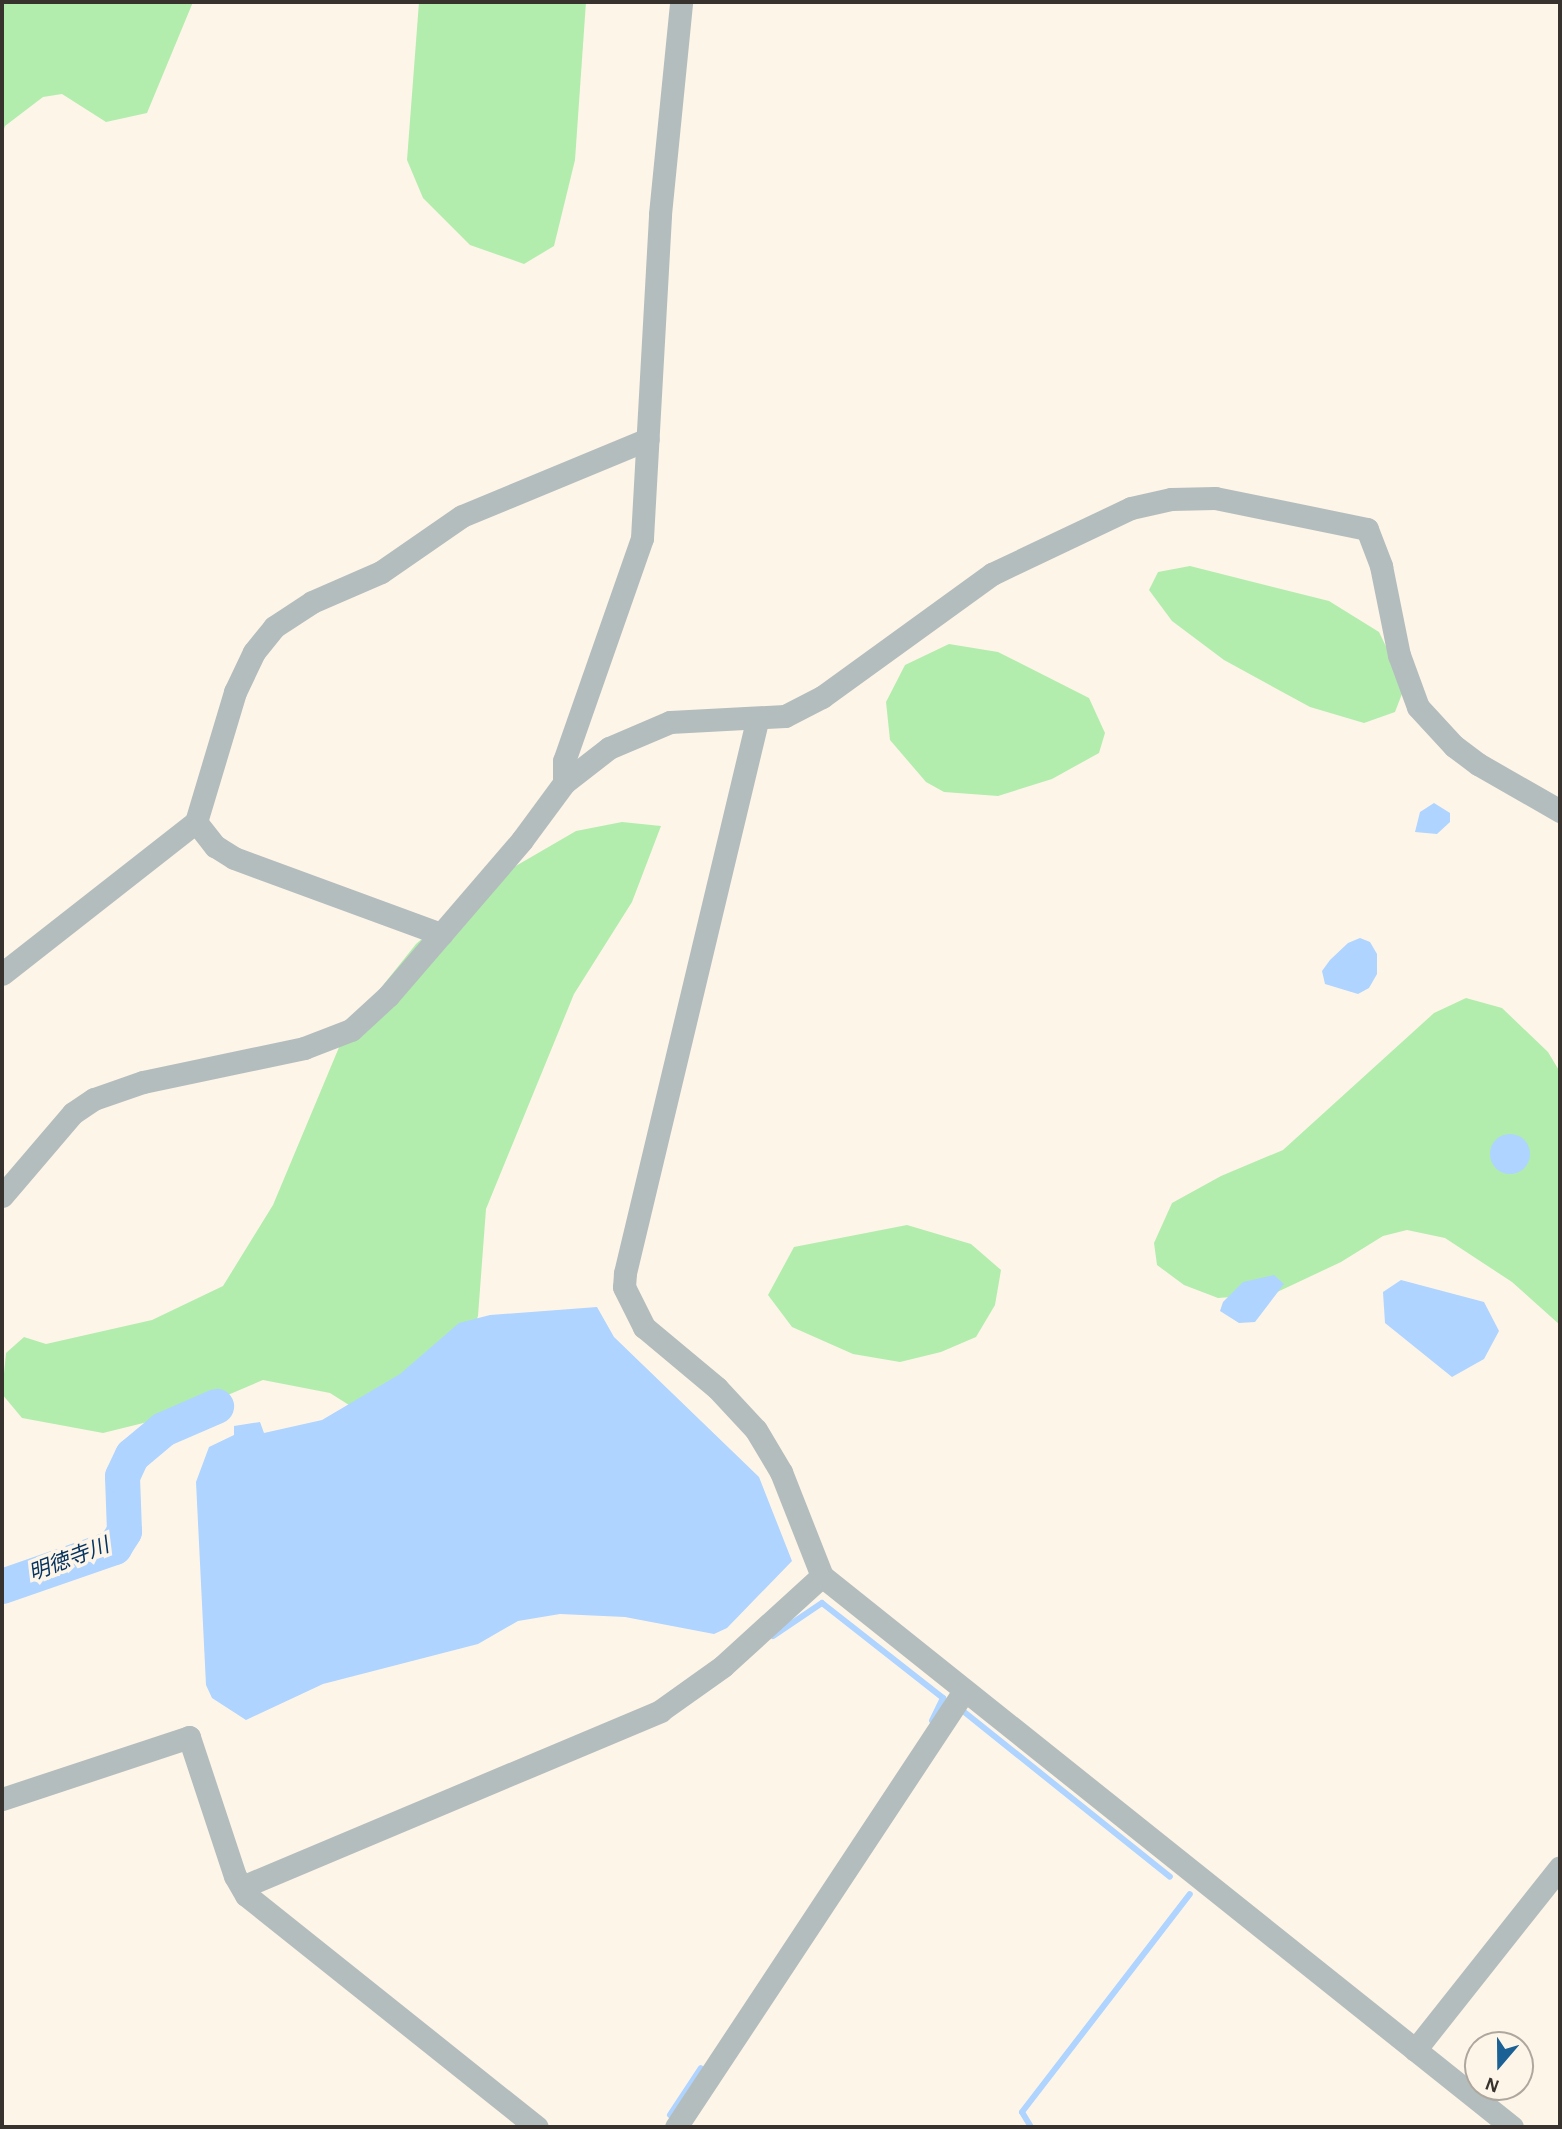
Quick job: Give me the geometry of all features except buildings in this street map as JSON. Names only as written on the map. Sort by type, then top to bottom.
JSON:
[{"type":"street","points":[[564,783],[564,761],[635,567],[646,498],[660,214],[681,2]]},
{"type":"street","points":[[2,974],[196,822],[235,692],[254,652],[274,628],[312,602],[381,572],[462,516],[648,439]]},
{"type":"street","points":[[2,1196],[73,1113],[94,1099],[143,1082],[332,1040],[368,1016],[441,934],[564,783],[609,748],[670,722],[757,721],[785,716],[822,697],[934,612],[1032,552],[1131,508],[1171,499],[1215,498],[1367,529],[1381,566],[1399,656],[1418,707],[1470,758],[1560,811]]},
{"type":"street","points":[[757,721],[624,1287],[644,1327],[717,1388],[756,1430],[781,1472],[822,1576],[1512,2127]]},
{"type":"street","points":[[196,822],[215,846],[233,858],[441,934]]},
{"type":"street","points":[[242,1887],[660,1711],[723,1666],[822,1576]]},
{"type":"street","points":[[676,2127],[964,1691]]},
{"type":"street","points":[[2,1799],[189,1737],[242,1887],[257,1906],[537,2127]]},
{"type":"street","points":[[1415,2050],[1560,1867]]},
{"type":"green space","points":[[2,2],[193,2],[147,113],[106,122],[62,94],[43,97],[5,126],[2,135]]},
{"type":"green space","points":[[419,2],[586,2],[575,160],[554,246],[524,264],[470,245],[423,198],[407,160]]},
{"type":"green space","points":[[1190,566],[1329,601],[1379,632],[1405,686],[1395,712],[1364,723],[1310,707],[1224,660],[1172,621],[1149,590],[1158,572]]},
{"type":"green space","points":[[949,644],[998,652],[1089,698],[1105,733],[1099,753],[1052,779],[998,796],[944,792],[926,782],[890,740],[886,702],[905,665]]},
{"type":"green space","points":[[622,822],[661,826],[632,902],[574,994],[486,1209],[478,1316],[454,1385],[393,1433],[330,1393],[263,1380],[188,1412],[103,1433],[22,1418],[2,1394],[6,1353],[24,1337],[46,1344],[152,1320],[223,1286],[273,1205],[345,1033],[416,944],[483,885],[576,831]]},
{"type":"green space","points":[[1466,998],[1502,1008],[1548,1052],[1560,1072],[1560,1325],[1512,1282],[1445,1238],[1407,1230],[1383,1236],[1341,1262],[1273,1294],[1218,1298],[1184,1285],[1157,1265],[1154,1243],[1172,1203],[1221,1176],[1283,1150],[1434,1013]]},
{"type":"green space","points":[[907,1225],[971,1244],[1001,1270],[995,1305],[976,1337],[941,1352],[900,1362],[853,1354],[792,1327],[768,1295],[794,1247]]},
{"type":"water","points":[[1434,803],[1450,813],[1450,822],[1437,834],[1415,832],[1420,812]]},
{"type":"water","points":[[1360,938],[1370,942],[1377,954],[1377,974],[1369,988],[1358,994],[1325,984],[1322,971],[1330,960],[1348,943]]},
{"type":"water","points":[[1510,1134],[1524,1140],[1530,1154],[1524,1168],[1510,1174],[1496,1168],[1490,1154],[1496,1140]]},
{"type":"water","points":[[1274,1275],[1284,1284],[1255,1322],[1239,1323],[1220,1311],[1223,1302],[1243,1282]]},
{"type":"water","points":[[1401,1280],[1484,1302],[1499,1331],[1484,1359],[1452,1377],[1385,1323],[1383,1292]]},
{"type":"water","points":[[597,1307],[614,1337],[759,1477],[792,1561],[727,1628],[714,1634],[625,1617],[560,1614],[518,1621],[478,1644],[323,1684],[246,1720],[212,1698],[206,1685],[196,1482],[209,1447],[234,1435],[234,1426],[260,1422],[264,1433],[322,1420],[400,1374],[459,1323],[490,1315]]},
{"type":"waterway","name":"明徳寺川","points":[[2,1586],[114,1547],[124,1531],[122,1476],[132,1455],[163,1429],[216,1406]]},
{"type":"waterway","points":[[773,1636],[822,1603],[943,1698],[932,1721]]},
{"type":"waterway","points":[[963,1711],[1170,1877]]},
{"type":"waterway","points":[[1031,2127],[1022,2112],[1190,1894]]},
{"type":"waterway","points":[[670,2115],[701,2068]]}]
